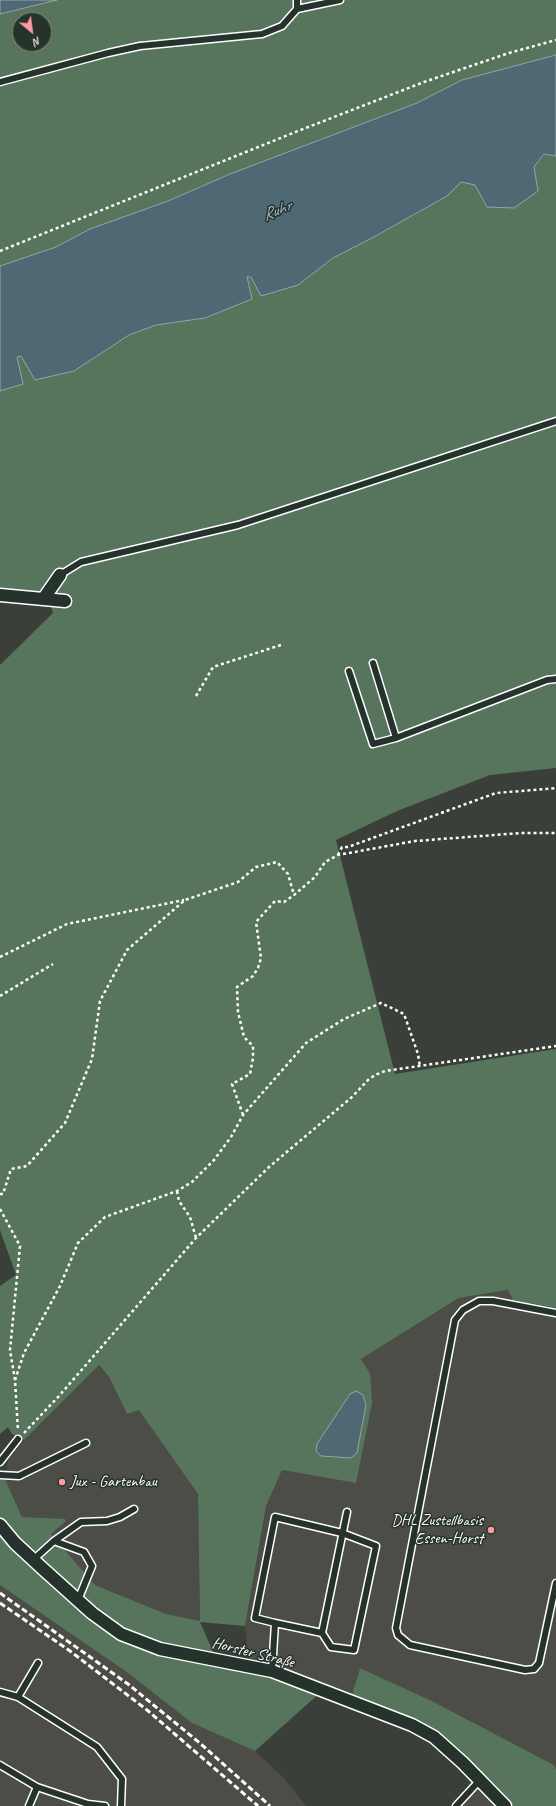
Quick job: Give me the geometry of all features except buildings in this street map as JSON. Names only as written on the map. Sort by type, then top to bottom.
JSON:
[{"type":"street","points":[[44,598],[60,576]]},
{"type":"street","points":[[0,595],[65,601]]},
{"type":"street","name":"Horster Straße","points":[[0,1525],[33,1560],[92,1613],[121,1634],[160,1649],[272,1671],[412,1725],[434,1737],[480,1780],[499,1804]]},
{"type":"lane","points":[[0,82],[140,46],[262,34],[282,26],[296,9],[297,0]]},
{"type":"lane","points":[[296,9],[340,0]]},
{"type":"lane","points":[[60,576],[81,562],[238,525],[556,421]]},
{"type":"lane","points":[[373,662],[396,738]]},
{"type":"lane","points":[[350,671],[373,744],[396,738],[547,680],[556,679]]},
{"type":"lane","points":[[556,1313],[493,1301],[479,1301],[463,1310],[455,1320],[396,1628],[398,1635],[410,1645],[524,1670],[534,1669],[539,1663],[556,1583]]},
{"type":"lane","points":[[0,1462],[18,1439]]},
{"type":"lane","points":[[0,1475],[19,1476],[86,1443]]},
{"type":"lane","points":[[33,1560],[54,1541],[81,1522],[107,1522],[134,1509]]},
{"type":"lane","points":[[322,1633],[255,1618],[275,1517],[342,1533],[376,1546],[354,1650],[331,1648],[322,1633],[342,1533],[346,1512]]},
{"type":"lane","points":[[54,1541],[84,1552],[92,1566],[78,1600]]},
{"type":"lane","points":[[272,1671],[275,1623]]},
{"type":"lane","points":[[18,1697],[38,1663]]},
{"type":"lane","points":[[0,1692],[18,1697],[97,1747],[122,1779],[121,1806]]},
{"type":"lane","points":[[0,1765],[37,1787],[88,1804],[105,1806]]},
{"type":"lane","points":[[456,1806],[480,1780]]},
{"type":"lane","points":[[29,1806],[37,1787]]},
{"type":"path","points":[[0,251],[298,131],[417,85],[509,53],[556,40]]},
{"type":"path","points":[[196,696],[213,667],[281,645]]},
{"type":"path","points":[[338,855],[342,847],[348,847],[496,794],[556,788]]},
{"type":"path","points":[[243,1115],[232,1084],[250,1074],[253,1058],[253,1046],[244,1037],[238,1012],[238,987],[253,976],[258,968],[261,958],[256,922],[274,901],[284,902],[294,895],[315,877],[325,862],[338,855],[415,841],[521,833],[556,833]]},
{"type":"path","points":[[0,957],[67,924],[185,900],[238,882],[256,867],[277,862],[288,874],[294,895]]},
{"type":"path","points":[[0,1194],[3,1194],[11,1169],[27,1166],[65,1123],[92,1059],[100,1001],[127,950],[185,900]]},
{"type":"path","points":[[0,996],[53,964]]},
{"type":"path","points":[[15,1380],[24,1353],[60,1286],[78,1243],[106,1217],[177,1190],[192,1182],[214,1160],[231,1137],[243,1115],[306,1043],[344,1019],[382,1002],[404,1014],[418,1054],[420,1067]]},
{"type":"path","points":[[18,1439],[59,1396],[196,1238],[269,1167],[322,1123],[368,1080],[375,1075],[385,1072],[556,1046]]},
{"type":"path","points":[[177,1190],[179,1201],[190,1217],[196,1238]]},
{"type":"path","points":[[0,1209],[20,1246],[10,1350],[15,1380],[18,1439]]},
{"type":"shaded area","points":[[509,1290],[513,1300],[556,1308],[556,1769],[554,1765],[430,1700],[360,1668],[351,1698],[248,1662],[245,1626],[266,1506],[282,1470],[356,1483],[370,1373],[361,1359],[460,1298]]},
{"type":"shaded area","points":[[98,1365],[109,1377],[127,1414],[139,1409],[198,1494],[200,1622],[166,1614],[95,1585],[51,1534],[66,1521],[22,1517],[5,1479],[8,1460],[24,1440]]},
{"type":"shaded area","points":[[0,1585],[128,1673],[192,1723],[255,1751],[283,1777],[306,1806],[0,1806]]},
{"type":"shaded area","points":[[480,1783],[502,1806],[458,1806]]},
{"type":"green space","points":[[0,0],[556,0],[556,55],[462,80],[417,103],[230,174],[168,201],[90,229],[56,247],[0,266]]},
{"type":"green space","points":[[545,154],[556,156],[556,768],[490,775],[397,811],[336,840],[395,1074],[556,1049],[556,1308],[513,1300],[508,1290],[459,1298],[361,1359],[370,1373],[372,1403],[356,1483],[282,1470],[266,1506],[245,1626],[200,1622],[217,1661],[322,1691],[255,1751],[192,1723],[128,1673],[0,1585],[0,1480],[5,1479],[22,1517],[65,1519],[66,1521],[51,1534],[95,1585],[166,1614],[200,1621],[198,1494],[139,1410],[127,1414],[109,1377],[99,1365],[24,1440],[12,1434],[8,1427],[0,1434],[0,1286],[16,1275],[0,1230],[0,665],[53,613],[49,601],[0,591],[0,391],[22,384],[17,357],[21,356],[74,371],[129,335],[156,325],[205,318],[252,299],[247,277],[298,285],[333,258],[447,196],[461,182],[475,185],[487,207],[534,167]]},
{"type":"green space","points":[[360,1668],[430,1700],[554,1765],[556,1769],[556,1806],[508,1806],[434,1736],[351,1698]]},
{"type":"water","points":[[0,0],[57,0],[0,14]]},
{"type":"water","name":"Ruhr","points":[[556,55],[556,156],[544,154],[534,167],[538,191],[514,208],[487,207],[475,185],[461,182],[447,196],[333,258],[298,285],[261,296],[251,277],[247,277],[252,299],[205,318],[156,325],[129,335],[74,371],[35,380],[21,356],[17,357],[23,384],[0,391],[0,266],[56,247],[90,229],[168,201],[230,174],[417,103],[462,80]]},
{"type":"water","points":[[356,1391],[363,1395],[366,1405],[357,1453],[351,1458],[321,1456],[316,1451],[317,1444],[350,1394]]},
{"type":"railway","points":[[0,1593],[128,1684],[201,1744],[270,1806]]},
{"type":"railway","points":[[0,1603],[70,1651],[147,1710],[258,1806]]},
{"type":"place","name":"Jux - Gartenbau","points":[[62,1482]]},
{"type":"place","name":"DHL Zustellbasis Essen-Horst","points":[[491,1530]]}]
